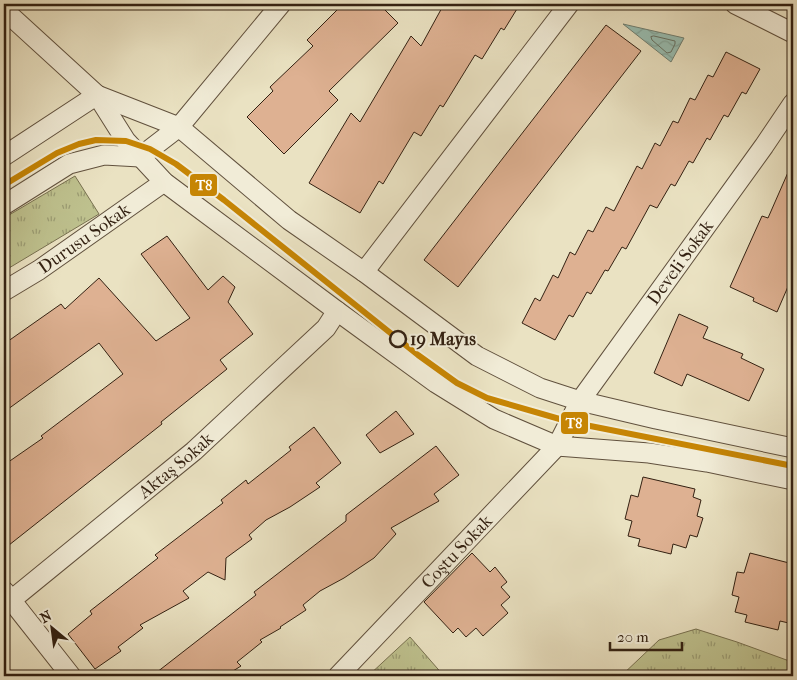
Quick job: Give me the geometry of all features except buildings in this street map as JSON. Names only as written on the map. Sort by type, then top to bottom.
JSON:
[{"type":"street","points":[[4,205],[69,164],[104,155],[140,157],[179,127],[281,4]]},
{"type":"street","points":[[364,272],[569,4]]},
{"type":"street","points":[[735,4],[793,33]]},
{"type":"street","points":[[4,10],[97,95],[126,141],[164,182],[436,383],[494,419],[557,446],[649,453],[707,462],[793,480]]},
{"type":"street","points":[[97,95],[179,127],[289,220],[364,272],[477,356],[540,388],[580,401],[793,448]]},
{"type":"street","points":[[4,156],[97,95]]},
{"type":"street","name":"Develi Sokak","points":[[570,422],[580,401],[793,103]]},
{"type":"street","name":"Durusu Sokak","points":[[4,291],[39,270],[164,182]]},
{"type":"street","name":"Aktaş Sokak","points":[[6,599],[194,451],[326,328],[337,311]]},
{"type":"street","name":"Coştu Sokak","points":[[338,676],[557,446],[570,422]]},
{"type":"street","points":[[6,599],[71,676]]},
{"type":"green space","points":[[75,176],[99,214],[4,271],[4,218]]},
{"type":"green space","points":[[696,629],[792,662],[793,676],[621,676],[659,640]]},
{"type":"green space","points":[[410,637],[444,676],[368,676]]},
{"type":"water","points":[[623,24],[684,38],[671,62]]},
{"type":"transit line","name":"T8","points":[[4,185],[57,153],[79,144],[96,140],[126,141],[150,149],[176,164],[224,200],[418,355],[457,383],[487,398],[570,422],[793,466]]},
{"type":"place","name":"19 Mayıs","points":[[398,339]]}]
